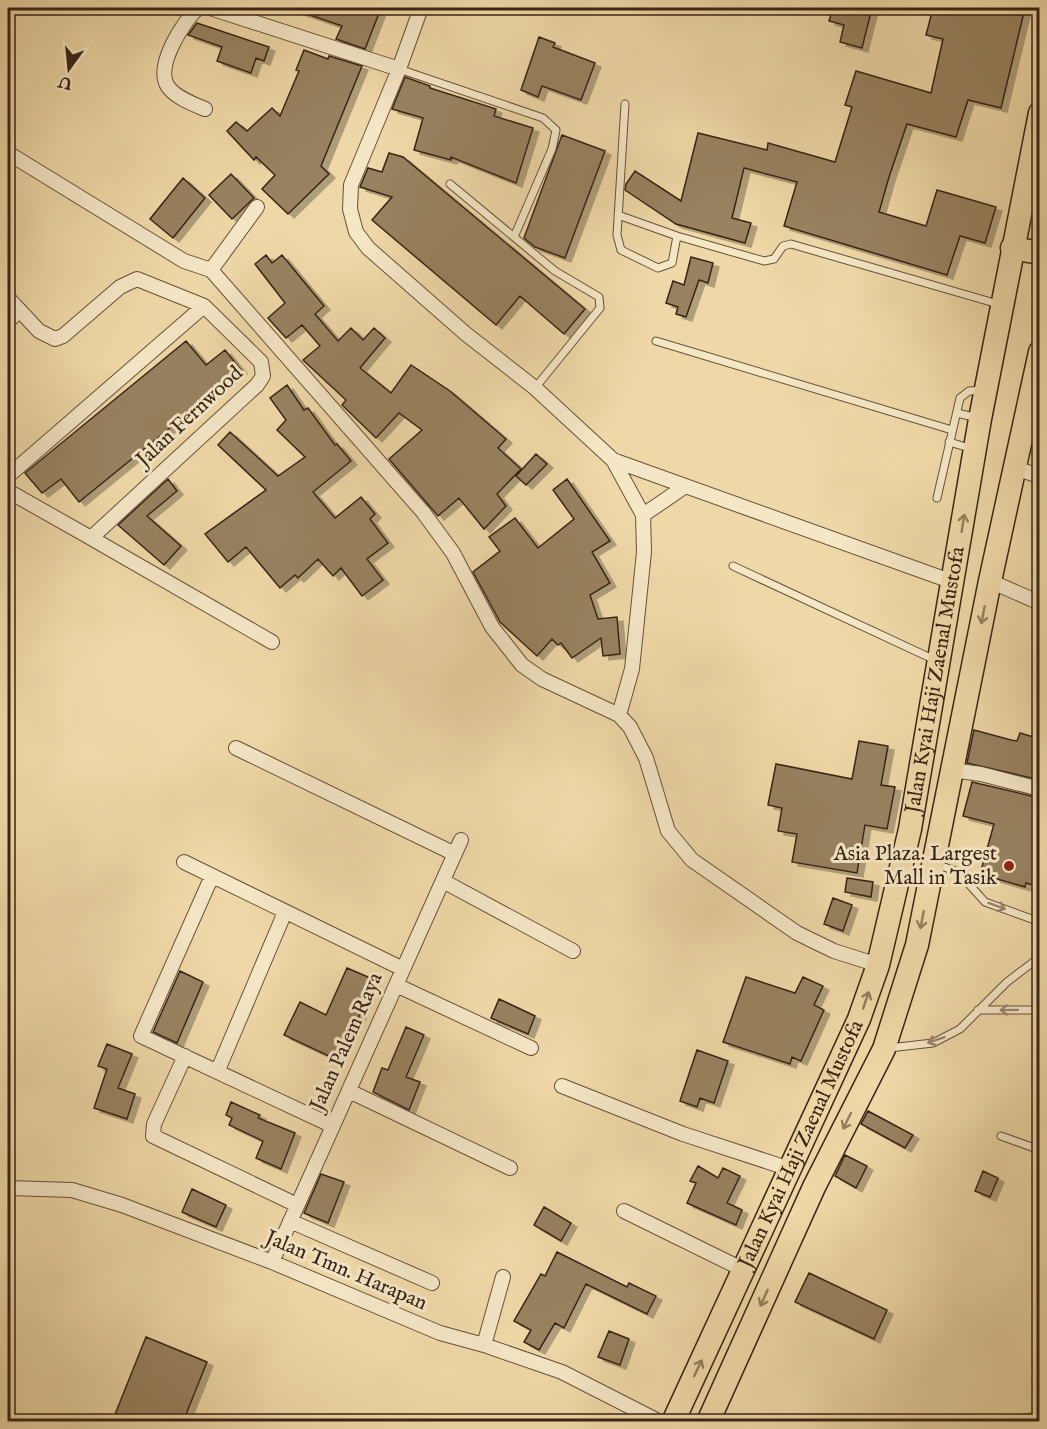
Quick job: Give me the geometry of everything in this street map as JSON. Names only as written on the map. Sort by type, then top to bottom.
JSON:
[{"type":"main road","name":"Jalan Kyai Haji Zaenal Mustofa","points":[[673,1422],[859,1019],[878,965],[917,787],[980,419],[1040,113]]},
{"type":"main road","points":[[1012,248],[1040,253]]},
{"type":"main road","name":"Jalan Kyai Haji Zaenal Mustofa","points":[[710,1417],[814,1187],[884,1049],[917,945],[948,801],[952,770],[990,581],[1014,468],[1037,376],[1040,352]]},
{"type":"main road","points":[[917,787],[948,801]]},
{"type":"main road","points":[[839,1062],[866,1082]]},
{"type":"main road","points":[[684,1398],[710,1417]]},
{"type":"street","points":[[198,8],[171,48],[164,78],[168,88],[182,99],[206,109]]},
{"type":"street","points":[[210,8],[399,69]]},
{"type":"street","points":[[421,8],[399,69],[351,185],[350,209],[356,231],[368,248],[466,334],[535,388],[614,460],[643,515],[643,576],[632,669],[619,715]]},
{"type":"street","points":[[8,153],[184,261],[211,270],[423,512],[453,553],[492,627],[522,665],[542,680],[619,715],[630,727],[646,758],[668,831],[692,860],[797,933],[834,951],[878,965]]},
{"type":"street","points":[[211,270],[257,207]]},
{"type":"street","points":[[8,298],[48,337],[55,339],[131,280],[145,281],[204,306],[8,476]]},
{"type":"street","name":"Jalan Fernwood","points":[[92,538],[229,411],[263,376],[261,362],[204,306]]},
{"type":"street","points":[[8,321],[19,311]]},
{"type":"street","points":[[614,460],[953,582]]},
{"type":"street","points":[[1014,468],[1040,476]]},
{"type":"street","points":[[643,515],[684,487]]},
{"type":"street","points":[[8,492],[272,642]]},
{"type":"street","points":[[990,581],[1040,603]]},
{"type":"street","points":[[236,748],[455,854]]},
{"type":"street","points":[[952,770],[981,774],[1040,789]]},
{"type":"street","name":"Jalan Palem Raya","points":[[272,1262],[461,840]]},
{"type":"street","points":[[184,862],[403,969]]},
{"type":"street","points":[[212,876],[141,1036],[218,1070],[333,1126]]},
{"type":"street","points":[[443,881],[573,951]]},
{"type":"street","points":[[218,1070],[285,912]]},
{"type":"street","points":[[396,985],[531,1048]]},
{"type":"street","points":[[185,1056],[154,1124],[153,1136],[297,1205]]},
{"type":"street","points":[[562,1086],[683,1134],[790,1169]]},
{"type":"street","points":[[349,1091],[510,1168]]},
{"type":"street","name":"Jalan Tmn. Harapan","points":[[8,1188],[72,1190],[90,1195],[272,1262],[440,1333],[484,1345],[562,1372],[660,1422]]},
{"type":"street","points":[[624,1211],[744,1270]]},
{"type":"street","points":[[290,1221],[432,1283]]},
{"type":"street","points":[[484,1345],[503,1277]]},
{"type":"lane","points":[[399,69],[543,118],[556,130],[552,149],[514,237]]},
{"type":"lane","points":[[625,104],[617,235],[621,250],[658,268],[672,263],[676,236]]},
{"type":"lane","points":[[450,184],[555,271],[599,297],[600,308],[535,388]]},
{"type":"lane","points":[[618,215],[676,236],[764,261],[774,259],[783,246],[791,244],[1003,306]]},
{"type":"lane","points":[[656,341],[952,430]]},
{"type":"lane","points":[[937,498],[952,430],[964,393],[987,390]]},
{"type":"lane","points":[[957,413],[980,419]]},
{"type":"lane","points":[[949,442],[975,450]]},
{"type":"lane","points":[[733,566],[940,663]]},
{"type":"lane","points":[[933,864],[958,872],[985,902],[1040,922]]},
{"type":"lane","points":[[884,1049],[933,1043],[960,1029],[1007,982],[1040,957]]},
{"type":"lane","points":[[978,1010],[1040,1010]]},
{"type":"lane","points":[[1001,1136],[1040,1150]]},
{"type":"lane","points":[[994,1422],[1040,1416]]},
{"type":"building","points":[[295,8],[381,8],[365,49],[336,39],[342,26],[295,10]]},
{"type":"building","points":[[833,8],[872,8],[862,48],[840,42],[844,25],[829,21]]},
{"type":"building","points":[[933,8],[1025,8],[1001,108],[968,100],[956,137],[907,124],[889,177],[879,212],[926,226],[937,190],[996,207],[985,243],[960,236],[947,275],[784,226],[797,182],[744,168],[732,218],[751,223],[745,243],[676,224],[625,190],[626,184],[635,171],[681,201],[698,133],[767,150],[768,143],[835,162],[852,107],[845,105],[856,71],[931,93],[943,39],[926,35]]},
{"type":"building","points":[[197,23],[269,47],[264,61],[256,58],[251,73],[217,61],[222,47],[188,35]]},
{"type":"building","points":[[539,37],[555,43],[553,47],[595,63],[581,100],[542,86],[538,97],[521,90]]},
{"type":"building","points":[[304,50],[328,59],[329,56],[362,66],[321,166],[329,174],[288,214],[262,189],[275,175],[256,157],[254,160],[227,131],[236,122],[247,131],[272,108],[280,116],[299,71],[296,70]]},
{"type":"building","points":[[405,77],[430,86],[430,88],[496,109],[494,116],[533,128],[516,183],[451,157],[451,160],[414,150],[423,118],[392,109]]},
{"type":"building","points":[[562,135],[605,151],[565,258],[535,247],[524,238]]},
{"type":"building","points":[[389,153],[403,157],[585,309],[564,334],[520,296],[496,325],[372,220],[392,197],[360,187],[368,168],[382,172]]},
{"type":"building","points":[[231,174],[254,198],[232,219],[209,195]]},
{"type":"building","points":[[183,178],[205,198],[173,238],[150,219]]},
{"type":"building","points":[[266,255],[272,263],[282,255],[324,306],[315,314],[338,341],[351,328],[363,340],[374,328],[385,338],[360,368],[391,393],[411,365],[450,391],[506,439],[498,448],[521,469],[497,494],[506,506],[484,529],[459,498],[438,516],[389,459],[422,430],[399,413],[376,438],[342,405],[346,400],[303,360],[320,346],[302,325],[286,338],[268,318],[285,303],[255,264]]},
{"type":"building","points":[[691,257],[713,263],[708,283],[699,280],[686,317],[676,314],[678,307],[666,303],[673,281],[684,285]]},
{"type":"building","points":[[186,341],[206,365],[225,350],[241,370],[79,502],[61,479],[42,493],[25,473]]},
{"type":"building","points":[[287,385],[304,410],[308,408],[335,445],[337,444],[351,461],[313,492],[335,518],[361,497],[375,514],[370,519],[388,543],[367,559],[383,580],[362,596],[341,568],[333,576],[318,559],[298,578],[295,575],[280,588],[246,547],[228,562],[205,534],[266,490],[218,445],[230,432],[278,476],[305,457],[277,430],[286,420],[270,398]]},
{"type":"building","points":[[536,454],[547,464],[526,485],[516,476]]},
{"type":"building","points":[[168,479],[177,491],[147,516],[181,546],[164,565],[118,525]]},
{"type":"building","points":[[567,479],[610,541],[592,552],[610,583],[590,595],[598,619],[617,617],[620,654],[603,656],[601,638],[572,658],[561,643],[558,645],[552,639],[537,656],[500,622],[473,572],[500,551],[489,537],[515,518],[538,548],[574,519],[553,490]]},
{"type":"building","points":[[974,730],[1017,741],[1020,733],[1040,739],[1036,750],[1040,751],[1040,780],[967,763]]},
{"type":"building","points":[[859,741],[888,746],[881,785],[895,787],[887,829],[865,825],[857,873],[792,862],[797,834],[778,831],[782,808],[768,805],[776,764],[852,779]]},
{"type":"building","points":[[972,782],[1040,798],[1037,813],[1040,814],[1040,887],[1026,883],[1025,887],[980,874],[994,824],[963,816]]},
{"type":"building","points":[[847,878],[873,882],[871,897],[845,892]]},
{"type":"building","points":[[833,898],[852,905],[843,931],[824,924]]},
{"type":"building","points":[[347,968],[375,980],[357,1021],[352,1019],[333,1058],[284,1035],[300,1002],[326,1015]]},
{"type":"building","points":[[180,971],[203,982],[177,1043],[153,1032]]},
{"type":"building","points":[[746,977],[795,993],[803,977],[823,986],[814,1005],[824,1010],[801,1061],[792,1057],[790,1064],[723,1042]]},
{"type":"building","points":[[499,999],[535,1016],[528,1034],[491,1018]]},
{"type":"building","points":[[406,1027],[424,1035],[406,1077],[420,1082],[409,1110],[373,1092],[382,1068],[388,1070]]},
{"type":"building","points":[[107,1044],[132,1054],[118,1088],[135,1094],[127,1119],[94,1108],[107,1069],[98,1066]]},
{"type":"building","points":[[697,1050],[728,1061],[714,1103],[700,1098],[697,1107],[680,1101]]},
{"type":"building","points":[[231,1102],[260,1115],[258,1118],[295,1133],[281,1169],[256,1158],[263,1141],[229,1125],[232,1118],[226,1115]]},
{"type":"building","points":[[868,1111],[913,1135],[905,1148],[861,1124]]},
{"type":"building","points":[[845,1155],[867,1166],[856,1188],[835,1176]]},
{"type":"building","points":[[698,1166],[718,1178],[723,1168],[740,1176],[727,1203],[742,1210],[736,1225],[687,1203],[696,1183],[690,1181]]},
{"type":"building","points":[[983,1171],[998,1178],[990,1197],[975,1191]]},
{"type":"building","points":[[321,1174],[344,1182],[328,1223],[304,1213]]},
{"type":"building","points":[[192,1189],[226,1205],[216,1227],[182,1212]]},
{"type":"building","points":[[544,1207],[571,1223],[561,1241],[534,1225]]},
{"type":"building","points":[[557,1252],[627,1287],[629,1283],[656,1296],[647,1314],[586,1284],[564,1328],[555,1323],[539,1350],[524,1342],[531,1330],[514,1321],[541,1274],[545,1276]]},
{"type":"building","points":[[809,1273],[887,1310],[874,1339],[795,1302]]},
{"type":"building","points":[[609,1331],[629,1339],[620,1365],[598,1357]]},
{"type":"building","points":[[146,1337],[207,1362],[183,1422],[112,1422]]},
{"type":"place","name":"Asia Plaza. Largest Mall in Tasik","points":[[1009,866]]}]
